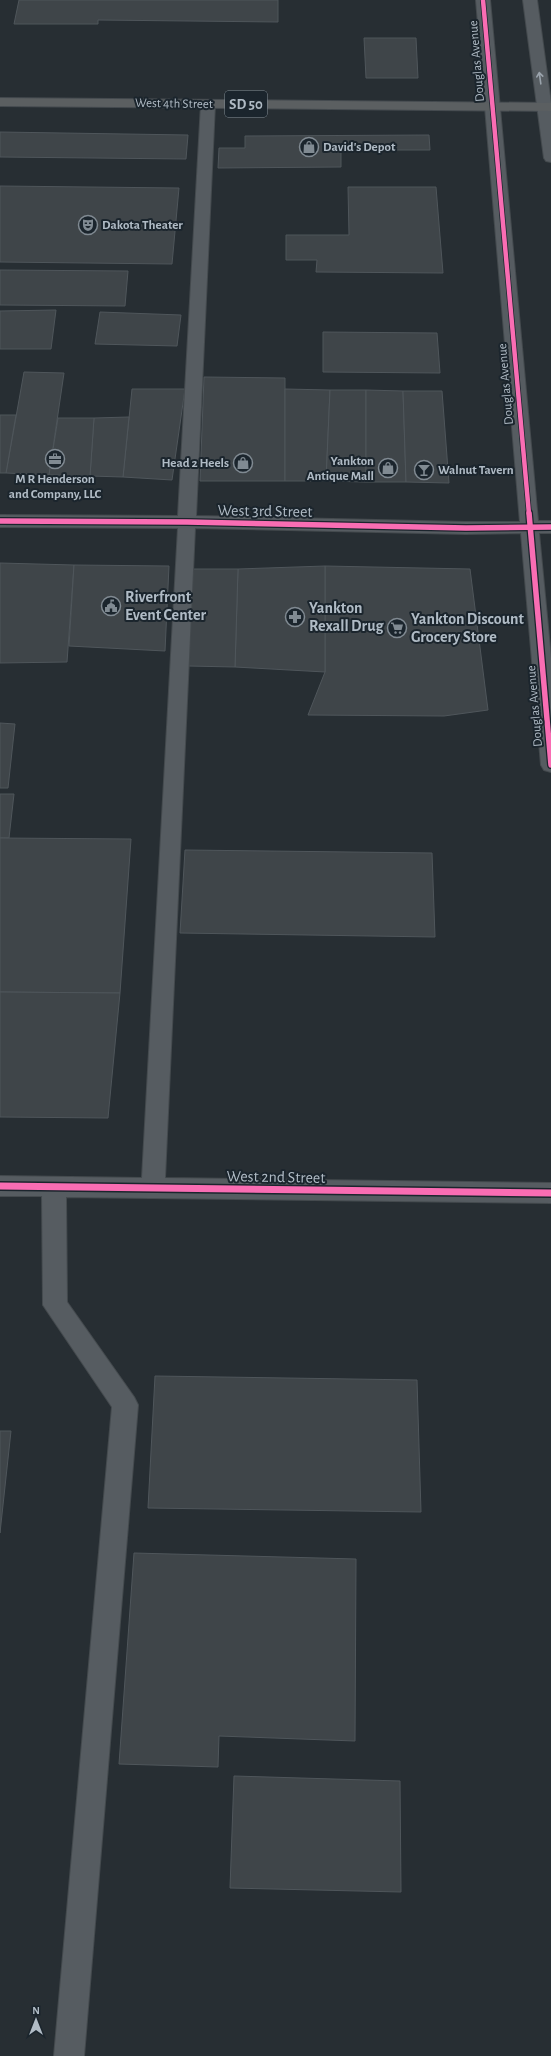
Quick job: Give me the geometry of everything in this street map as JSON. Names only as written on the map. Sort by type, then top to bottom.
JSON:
[{"type":"highway","name":"West 4th Street","points":[[0,102],[492,106]]},
{"type":"highway","name":"SD 50","points":[[492,106],[548,107]]},
{"type":"street","name":"Douglas Avenue","points":[[483,0],[551,765]]},
{"type":"street","points":[[530,0],[548,107],[551,158]]},
{"type":"street","points":[[153,1188],[208,104]]},
{"type":"street","name":"West 3rd Street","points":[[0,521],[187,522],[466,528],[551,527]]},
{"type":"street","name":"West 2nd Street","points":[[0,1186],[551,1193]]},
{"type":"street","points":[[54,1187],[55,1305],[125,1405],[69,2056]]},
{"type":"building","points":[[19,0],[278,0],[278,22],[98,20],[98,24],[14,24]]},
{"type":"building","points":[[364,38],[416,38],[418,78],[366,78]]},
{"type":"building","points":[[0,132],[188,135],[186,159],[0,157]]},
{"type":"building","points":[[429,135],[430,150],[341,150],[341,167],[218,168],[219,148],[245,148],[245,136]]},
{"type":"building","name":"Dakota Theater","points":[[0,186],[179,188],[172,264],[0,262]]},
{"type":"building","points":[[348,187],[436,187],[443,273],[316,272],[317,260],[286,260],[286,235],[349,235]]},
{"type":"building","points":[[0,270],[128,271],[125,306],[0,305]]},
{"type":"building","points":[[56,310],[51,349],[0,349],[0,311]]},
{"type":"building","points":[[100,312],[181,315],[177,346],[95,344]]},
{"type":"building","points":[[323,332],[437,333],[440,373],[323,372]]},
{"type":"building","points":[[24,372],[64,373],[49,475],[6,473]]},
{"type":"building","points":[[204,377],[285,378],[285,481],[200,481]]},
{"type":"building","points":[[132,389],[185,389],[172,480],[123,477]]},
{"type":"building","points":[[285,389],[330,390],[326,481],[285,481]]},
{"type":"building","points":[[330,390],[366,390],[366,482],[326,481]]},
{"type":"building","points":[[366,390],[403,391],[406,482],[366,482]]},
{"type":"building","points":[[403,391],[442,391],[449,483],[406,482]]},
{"type":"building","points":[[0,415],[16,415],[6,473],[0,473]]},
{"type":"building","points":[[129,417],[123,477],[90,476],[94,418]]},
{"type":"building","points":[[58,418],[94,418],[90,476],[49,475]]},
{"type":"building","points":[[0,563],[74,565],[67,662],[0,663]]},
{"type":"building","points":[[74,565],[169,566],[165,651],[69,646]]},
{"type":"building","points":[[325,566],[470,569],[488,710],[444,716],[308,715],[325,672]]},
{"type":"building","points":[[325,566],[325,672],[235,667],[238,569]]},
{"type":"building","points":[[193,569],[238,569],[235,667],[188,666]]},
{"type":"building","points":[[0,723],[15,724],[8,788],[0,788]]},
{"type":"building","points":[[0,794],[14,794],[9,838],[0,838]]},
{"type":"building","points":[[0,838],[131,839],[120,993],[0,992]]},
{"type":"building","points":[[185,850],[432,853],[435,937],[180,933]]},
{"type":"building","points":[[0,992],[120,993],[108,1118],[0,1117]]},
{"type":"building","points":[[155,1376],[417,1380],[421,1512],[148,1508]]},
{"type":"building","points":[[0,1431],[11,1431],[0,1533]]},
{"type":"building","points":[[134,1553],[356,1559],[355,1741],[219,1736],[218,1767],[119,1764]]},
{"type":"building","points":[[234,1776],[400,1781],[401,1892],[230,1888]]},
{"type":"cycle path","points":[[483,0],[551,765]]},
{"type":"cycle path","points":[[0,521],[187,522],[466,528],[551,527]]},
{"type":"cycle path","points":[[0,1186],[551,1193]]},
{"type":"place","name":"David's Depot","points":[[309,147]]},
{"type":"place","name":"Dakota Theater","points":[[88,225]]},
{"type":"place","name":"M R Henderson and Company, LLC","points":[[55,459]]},
{"type":"place","name":"Head 2 Heels","points":[[243,463]]},
{"type":"place","name":"Yankton Antique Mall","points":[[388,468]]},
{"type":"place","name":"Walnut Tavern","points":[[424,470]]},
{"type":"place","name":"Riverfront Event Center","points":[[111,606]]},
{"type":"place","name":"Yankton Rexall Drug","points":[[295,617]]},
{"type":"place","name":"Yankton Discount Grocery Store","points":[[397,628]]}]
